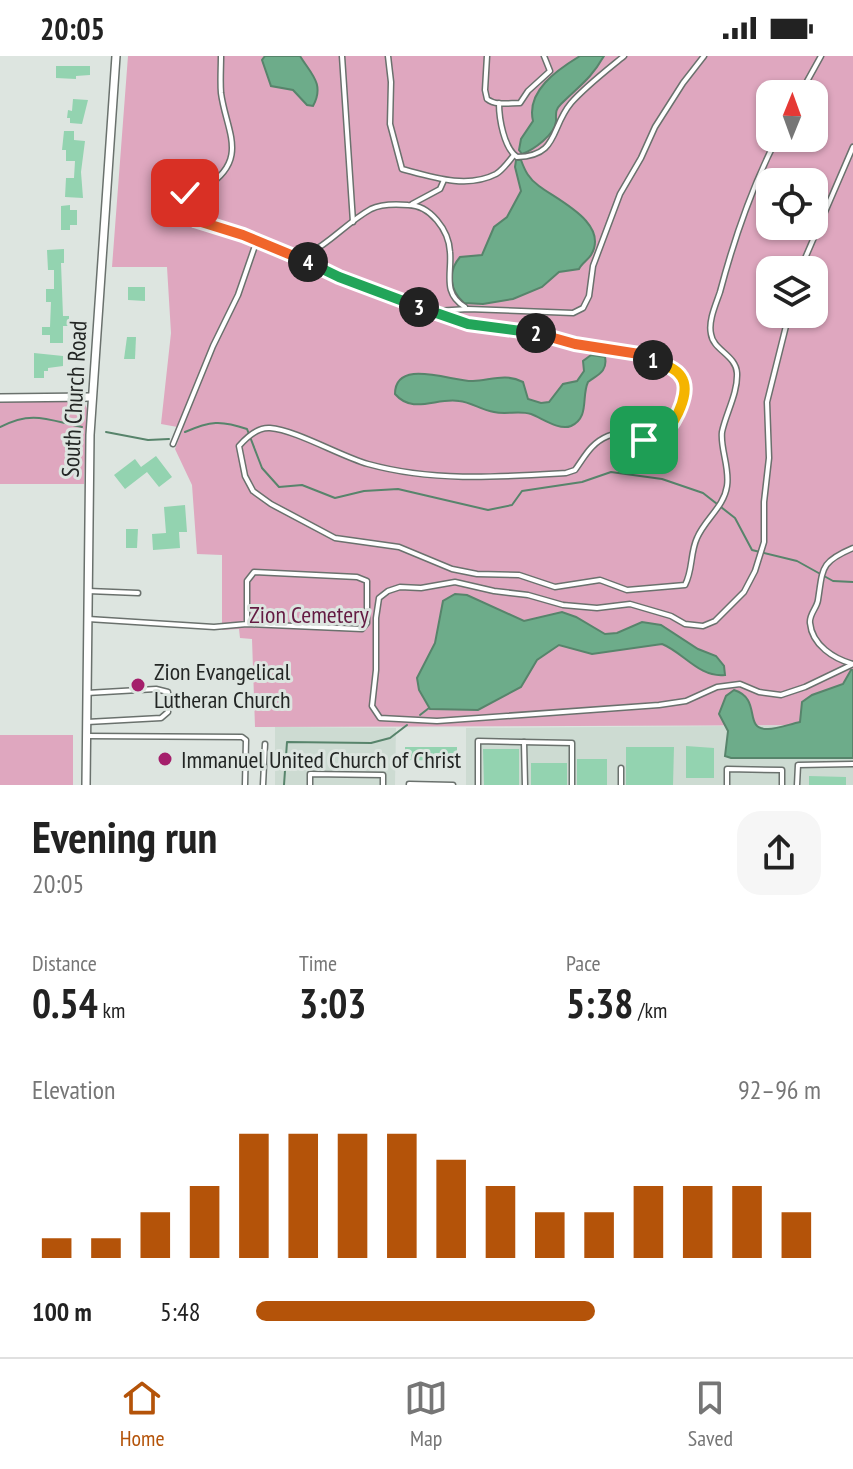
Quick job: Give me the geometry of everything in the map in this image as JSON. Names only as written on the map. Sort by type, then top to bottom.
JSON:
[{"type":"street","name":"South Church Road","points":[[86,785],[92,397],[116,56]]},
{"type":"street","points":[[0,398],[92,397]]},
{"type":"lane","points":[[221,56],[221,94],[234,142],[231,156],[226,167],[205,188],[176,197],[175,204],[180,212],[257,240],[371,290],[468,324],[530,332],[575,344],[639,354],[673,369],[682,378],[686,390],[666,433],[656,440],[644,440],[632,434],[611,435],[588,450],[575,470],[502,477],[448,477],[401,471],[368,464],[267,427],[255,432],[239,446],[239,458],[253,491],[313,529],[335,538],[399,547],[452,569],[477,574],[519,575],[555,587],[600,580],[627,590],[685,585],[698,534],[722,501],[727,483],[728,466],[721,436],[737,371],[710,334],[712,318],[733,241],[771,152]]},
{"type":"lane","points":[[342,56],[353,222]]},
{"type":"lane","points":[[388,56],[390,124],[402,169],[452,182],[478,179],[498,173],[514,155]]},
{"type":"lane","points":[[487,56],[487,99],[499,103],[520,103],[523,100],[528,91],[550,71],[544,56]]},
{"type":"lane","points":[[499,103],[499,115],[510,153],[535,155],[548,146],[569,105],[624,56]]},
{"type":"lane","points":[[434,311],[467,309],[573,313],[583,308],[589,296],[593,266],[620,194],[655,127],[704,56]]},
{"type":"lane","points":[[808,80],[821,56]]},
{"type":"lane","points":[[806,256],[853,147]]},
{"type":"lane","points":[[410,205],[440,189],[444,180]]},
{"type":"lane","points":[[307,262],[310,253],[374,207],[418,205],[441,228],[450,253],[447,279],[451,293],[467,309]]},
{"type":"lane","points":[[173,444],[213,346],[238,295],[257,240]]},
{"type":"lane","points":[[786,328],[767,402],[769,458],[763,547],[744,592],[715,621],[703,626],[685,624],[671,616],[630,604],[597,608],[563,605],[528,595],[455,582],[421,588],[400,587],[379,598],[372,706],[380,718],[437,721],[659,705],[686,701],[717,687],[740,684],[759,692],[781,695],[853,664]]},
{"type":"lane","points":[[853,548],[829,561],[823,570],[818,605],[810,623],[817,640],[827,652],[853,664]]},
{"type":"lane","points":[[88,619],[214,627],[247,624],[362,629],[367,623],[367,581],[357,577],[254,572],[247,581],[247,624]]},
{"type":"lane","points":[[88,591],[138,593]]},
{"type":"lane","points":[[87,693],[156,689],[168,692],[169,697],[168,712],[161,718],[87,722]]},
{"type":"lane","points":[[87,740],[242,737],[246,740],[245,785]]},
{"type":"lane","points":[[478,785],[478,741],[572,743],[572,785]]},
{"type":"lane","points":[[524,742],[525,785]]},
{"type":"lane","points":[[263,785],[265,744]]},
{"type":"lane","points":[[797,785],[798,765],[853,764]]},
{"type":"lane","points":[[621,768],[621,785]]},
{"type":"lane","points":[[727,785],[727,769],[782,770],[782,785]]},
{"type":"lane","points":[[310,785],[310,774],[383,775],[383,785]]},
{"type":"lane","points":[[409,784],[453,785]]},
{"type":"shaded area","points":[[265,56],[300,56],[317,85],[313,106],[307,105],[293,90],[271,86],[262,60]]},
{"type":"shaded area","points":[[580,56],[604,56],[589,77],[558,108],[555,126],[548,137],[522,154],[519,150],[521,139],[533,121],[534,100],[539,91],[553,75]]},
{"type":"shaded area","points":[[516,160],[521,160],[536,183],[588,223],[595,243],[591,255],[579,269],[559,272],[542,287],[513,299],[483,304],[464,303],[453,287],[453,269],[460,257],[482,255],[494,227],[507,217],[521,191]]},
{"type":"shaded area","points":[[591,355],[605,357],[605,366],[588,382],[581,417],[566,427],[522,412],[494,412],[451,400],[417,404],[402,400],[395,394],[404,376],[414,374],[473,381],[504,377],[523,382],[528,399],[549,402],[563,384],[577,381],[584,371],[583,361]]},
{"type":"shaded area","points":[[455,594],[467,595],[524,621],[562,612],[605,634],[617,633],[642,622],[661,625],[698,649],[716,656],[724,666],[725,675],[707,673],[662,644],[592,654],[559,645],[537,660],[521,687],[478,710],[430,709],[419,690],[417,678],[435,643],[443,601]]},
{"type":"shaded area","points":[[851,670],[853,758],[725,756],[728,731],[719,714],[726,696],[734,690],[748,700],[756,725],[776,728],[800,722],[802,702],[843,684]]},
{"type":"shaded area","points":[[853,725],[853,785],[466,785],[466,728]]},
{"type":"shaded area","points":[[275,727],[396,728],[395,785],[275,785]]},
{"type":"green space","name":"Zion Cemetery","points":[[128,56],[853,56],[853,725],[255,727],[252,639],[240,638],[239,629],[222,630],[222,555],[197,554],[192,485],[175,449],[183,428],[161,424],[171,333],[167,267],[112,267]]},
{"type":"green space","points":[[74,399],[85,404],[87,409],[84,484],[0,484],[0,400]]},
{"type":"green space","points":[[0,735],[73,735],[73,785],[0,785]]},
{"type":"building","points":[[56,66],[90,66],[90,75],[76,76],[76,79],[56,78]]},
{"type":"building","points":[[73,99],[88,100],[82,124],[70,123],[70,118],[67,118],[68,110],[72,111]]},
{"type":"building","points":[[64,131],[74,131],[74,140],[85,141],[81,172],[83,198],[65,197],[66,178],[74,178],[75,161],[66,161],[66,150],[62,150]]},
{"type":"building","points":[[70,205],[70,210],[77,210],[77,225],[70,225],[70,230],[61,230],[61,206]]},
{"type":"building","points":[[64,249],[64,263],[61,263],[63,316],[69,316],[69,326],[63,326],[63,343],[50,343],[50,335],[42,335],[42,327],[50,327],[51,302],[46,302],[46,289],[54,289],[54,270],[48,270],[47,250]]},
{"type":"building","points":[[128,287],[145,287],[145,301],[128,300]]},
{"type":"building","points":[[127,337],[136,337],[135,359],[124,359]]},
{"type":"building","points":[[34,353],[63,356],[63,366],[48,368],[44,371],[44,378],[34,378]]},
{"type":"building","points":[[156,456],[172,477],[159,487],[147,472],[125,489],[114,475],[135,459],[141,467]]},
{"type":"building","points":[[185,505],[187,532],[179,532],[180,548],[153,550],[152,534],[166,533],[164,507]]},
{"type":"building","points":[[126,529],[138,529],[137,548],[126,548]]},
{"type":"building","points":[[686,746],[714,748],[714,778],[686,778]]},
{"type":"building","points":[[405,747],[457,747],[457,761],[405,760]]},
{"type":"building","points":[[626,747],[674,747],[673,785],[626,785]]},
{"type":"building","points":[[483,749],[519,749],[519,785],[484,785]]},
{"type":"building","points":[[577,759],[607,759],[607,785],[577,785]]},
{"type":"building","points":[[531,763],[567,763],[567,785],[531,785]]},
{"type":"building","points":[[809,776],[846,777],[846,785],[809,785]]},
{"type":"waterway","points":[[0,427],[31,418],[82,427]]},
{"type":"waterway","points":[[185,432],[216,423],[247,429],[262,468],[279,487],[302,485],[335,498],[364,491],[398,489],[488,510],[512,505],[522,491],[582,482],[611,472],[662,479],[703,493],[735,518],[752,550],[797,561],[833,581],[853,582]]},
{"type":"waterway","points":[[106,432],[148,440],[169,439]]},
{"type":"waterway","points":[[420,715],[429,708]]},
{"type":"waterway","points":[[284,785],[287,742],[371,743],[390,738],[407,725]]},
{"type":"place","name":"Zion Evangelical Lutheran Church","points":[[138,685]]},
{"type":"place","name":"Immanuel United Church of Christ","points":[[165,759]]},
{"type":"route","points":[[185,193],[176,197],[175,204],[180,212],[196,220],[243,235],[413,306],[468,324],[530,332],[575,344],[639,354],[673,369],[682,378],[686,390],[681,406],[666,433],[656,440],[644,440]]}]
